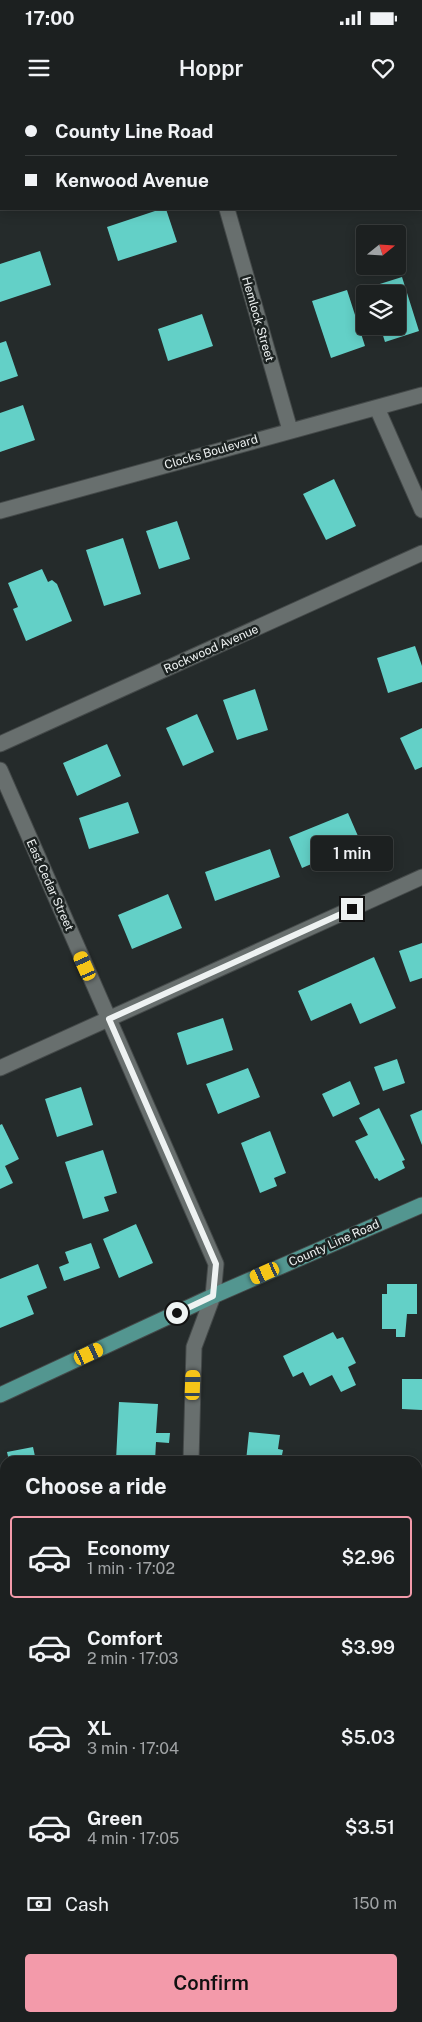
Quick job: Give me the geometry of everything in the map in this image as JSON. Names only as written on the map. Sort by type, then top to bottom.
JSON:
[{"type":"main road","name":"County Line Road","points":[[0,1395],[213,1296],[422,1205]]},
{"type":"street","name":"Hemlock Street","points":[[227,210],[290,430]]},
{"type":"street","name":"Clocks Boulevard","points":[[0,511],[422,395]]},
{"type":"street","points":[[377,408],[422,510]]},
{"type":"street","name":"Rockwood Avenue","points":[[0,744],[422,553]]},
{"type":"street","name":"East Cedar Street","points":[[0,770],[216,1264],[213,1296],[194,1347],[191,1456]]},
{"type":"street","points":[[0,1068],[422,877]]},
{"type":"building","points":[[158,210],[166,210],[177,242],[118,261],[107,227]]},
{"type":"building","points":[[40,251],[51,285],[0,302],[0,264]]},
{"type":"building","points":[[402,277],[405,285],[377,285]]},
{"type":"building","points":[[347,290],[356,318],[356,335],[361,335],[365,346],[331,358],[312,301]]},
{"type":"building","points":[[406,290],[419,331],[385,342],[383,335],[406,335]]},
{"type":"building","points":[[202,314],[213,346],[168,361],[158,329]]},
{"type":"building","points":[[6,341],[18,376],[0,382],[0,343]]},
{"type":"building","points":[[23,405],[35,440],[0,452],[0,413]]},
{"type":"building","points":[[334,479],[356,526],[326,540],[303,494]]},
{"type":"building","points":[[177,521],[190,559],[159,569],[146,531]]},
{"type":"building","points":[[123,538],[141,594],[104,606],[86,550]]},
{"type":"building","points":[[42,569],[48,582],[52,580],[57,584],[72,621],[26,641],[13,609],[18,607],[8,583]]},
{"type":"building","points":[[415,646],[422,666],[422,682],[388,693],[377,658]]},
{"type":"building","points":[[255,689],[268,730],[237,740],[223,700]]},
{"type":"building","points":[[197,714],[214,752],[183,766],[166,728]]},
{"type":"building","points":[[422,728],[422,767],[415,770],[400,738]]},
{"type":"building","points":[[107,744],[121,776],[77,796],[63,763]]},
{"type":"building","points":[[128,802],[139,833],[89,849],[79,818]]},
{"type":"building","points":[[348,813],[361,843],[302,868],[289,837]]},
{"type":"building","points":[[270,849],[280,877],[215,901],[205,872]]},
{"type":"building","points":[[168,894],[182,928],[132,949],[118,915]]},
{"type":"building","points":[[422,943],[422,978],[410,982],[399,951]]},
{"type":"building","points":[[374,957],[396,1008],[360,1024],[351,1003],[311,1021],[298,991]]},
{"type":"building","points":[[223,1018],[233,1050],[187,1065],[177,1033]]},
{"type":"building","points":[[397,1059],[405,1083],[383,1091],[374,1067]]},
{"type":"building","points":[[248,1068],[260,1097],[218,1114],[206,1084]]},
{"type":"building","points":[[350,1081],[360,1104],[333,1117],[322,1094]]},
{"type":"building","points":[[81,1087],[93,1125],[57,1137],[45,1099]]},
{"type":"building","points":[[379,1108],[405,1160],[402,1161],[405,1168],[379,1181],[377,1178],[375,1179],[355,1141],[368,1135],[359,1118]]},
{"type":"building","points":[[422,1110],[422,1145],[410,1115]]},
{"type":"building","points":[[2,1124],[19,1159],[5,1166],[13,1183],[0,1189],[0,1125]]},
{"type":"building","points":[[270,1131],[286,1173],[274,1178],[277,1186],[260,1193],[241,1143]]},
{"type":"building","points":[[103,1150],[117,1193],[104,1197],[109,1211],[83,1219],[65,1162]]},
{"type":"building","points":[[136,1224],[153,1263],[119,1278],[103,1239]]},
{"type":"building","points":[[91,1243],[100,1268],[64,1281],[59,1267],[69,1263],[65,1252]]},
{"type":"building","points":[[38,1264],[47,1288],[27,1296],[34,1314],[0,1328],[0,1279]]},
{"type":"building","points":[[387,1284],[417,1284],[417,1314],[407,1314],[405,1337],[396,1337],[396,1329],[382,1329],[382,1294],[387,1294]]},
{"type":"building","points":[[333,1332],[337,1339],[343,1337],[356,1363],[348,1367],[356,1385],[341,1392],[332,1375],[310,1386],[303,1372],[293,1377],[283,1356]]},
{"type":"building","points":[[402,1379],[422,1379],[422,1410],[402,1409]]},
{"type":"building","points":[[119,1402],[158,1404],[156,1433],[170,1433],[169,1443],[156,1442],[155,1456],[116,1456]]},
{"type":"building","points":[[249,1432],[280,1435],[278,1449],[283,1450],[282,1455],[289,1456],[247,1456]]},
{"type":"building","points":[[33,1447],[35,1456],[8,1456],[7,1452]]},
{"type":"route","points":[[177,1313],[213,1296],[216,1264],[109,1019],[352,909]]}]
